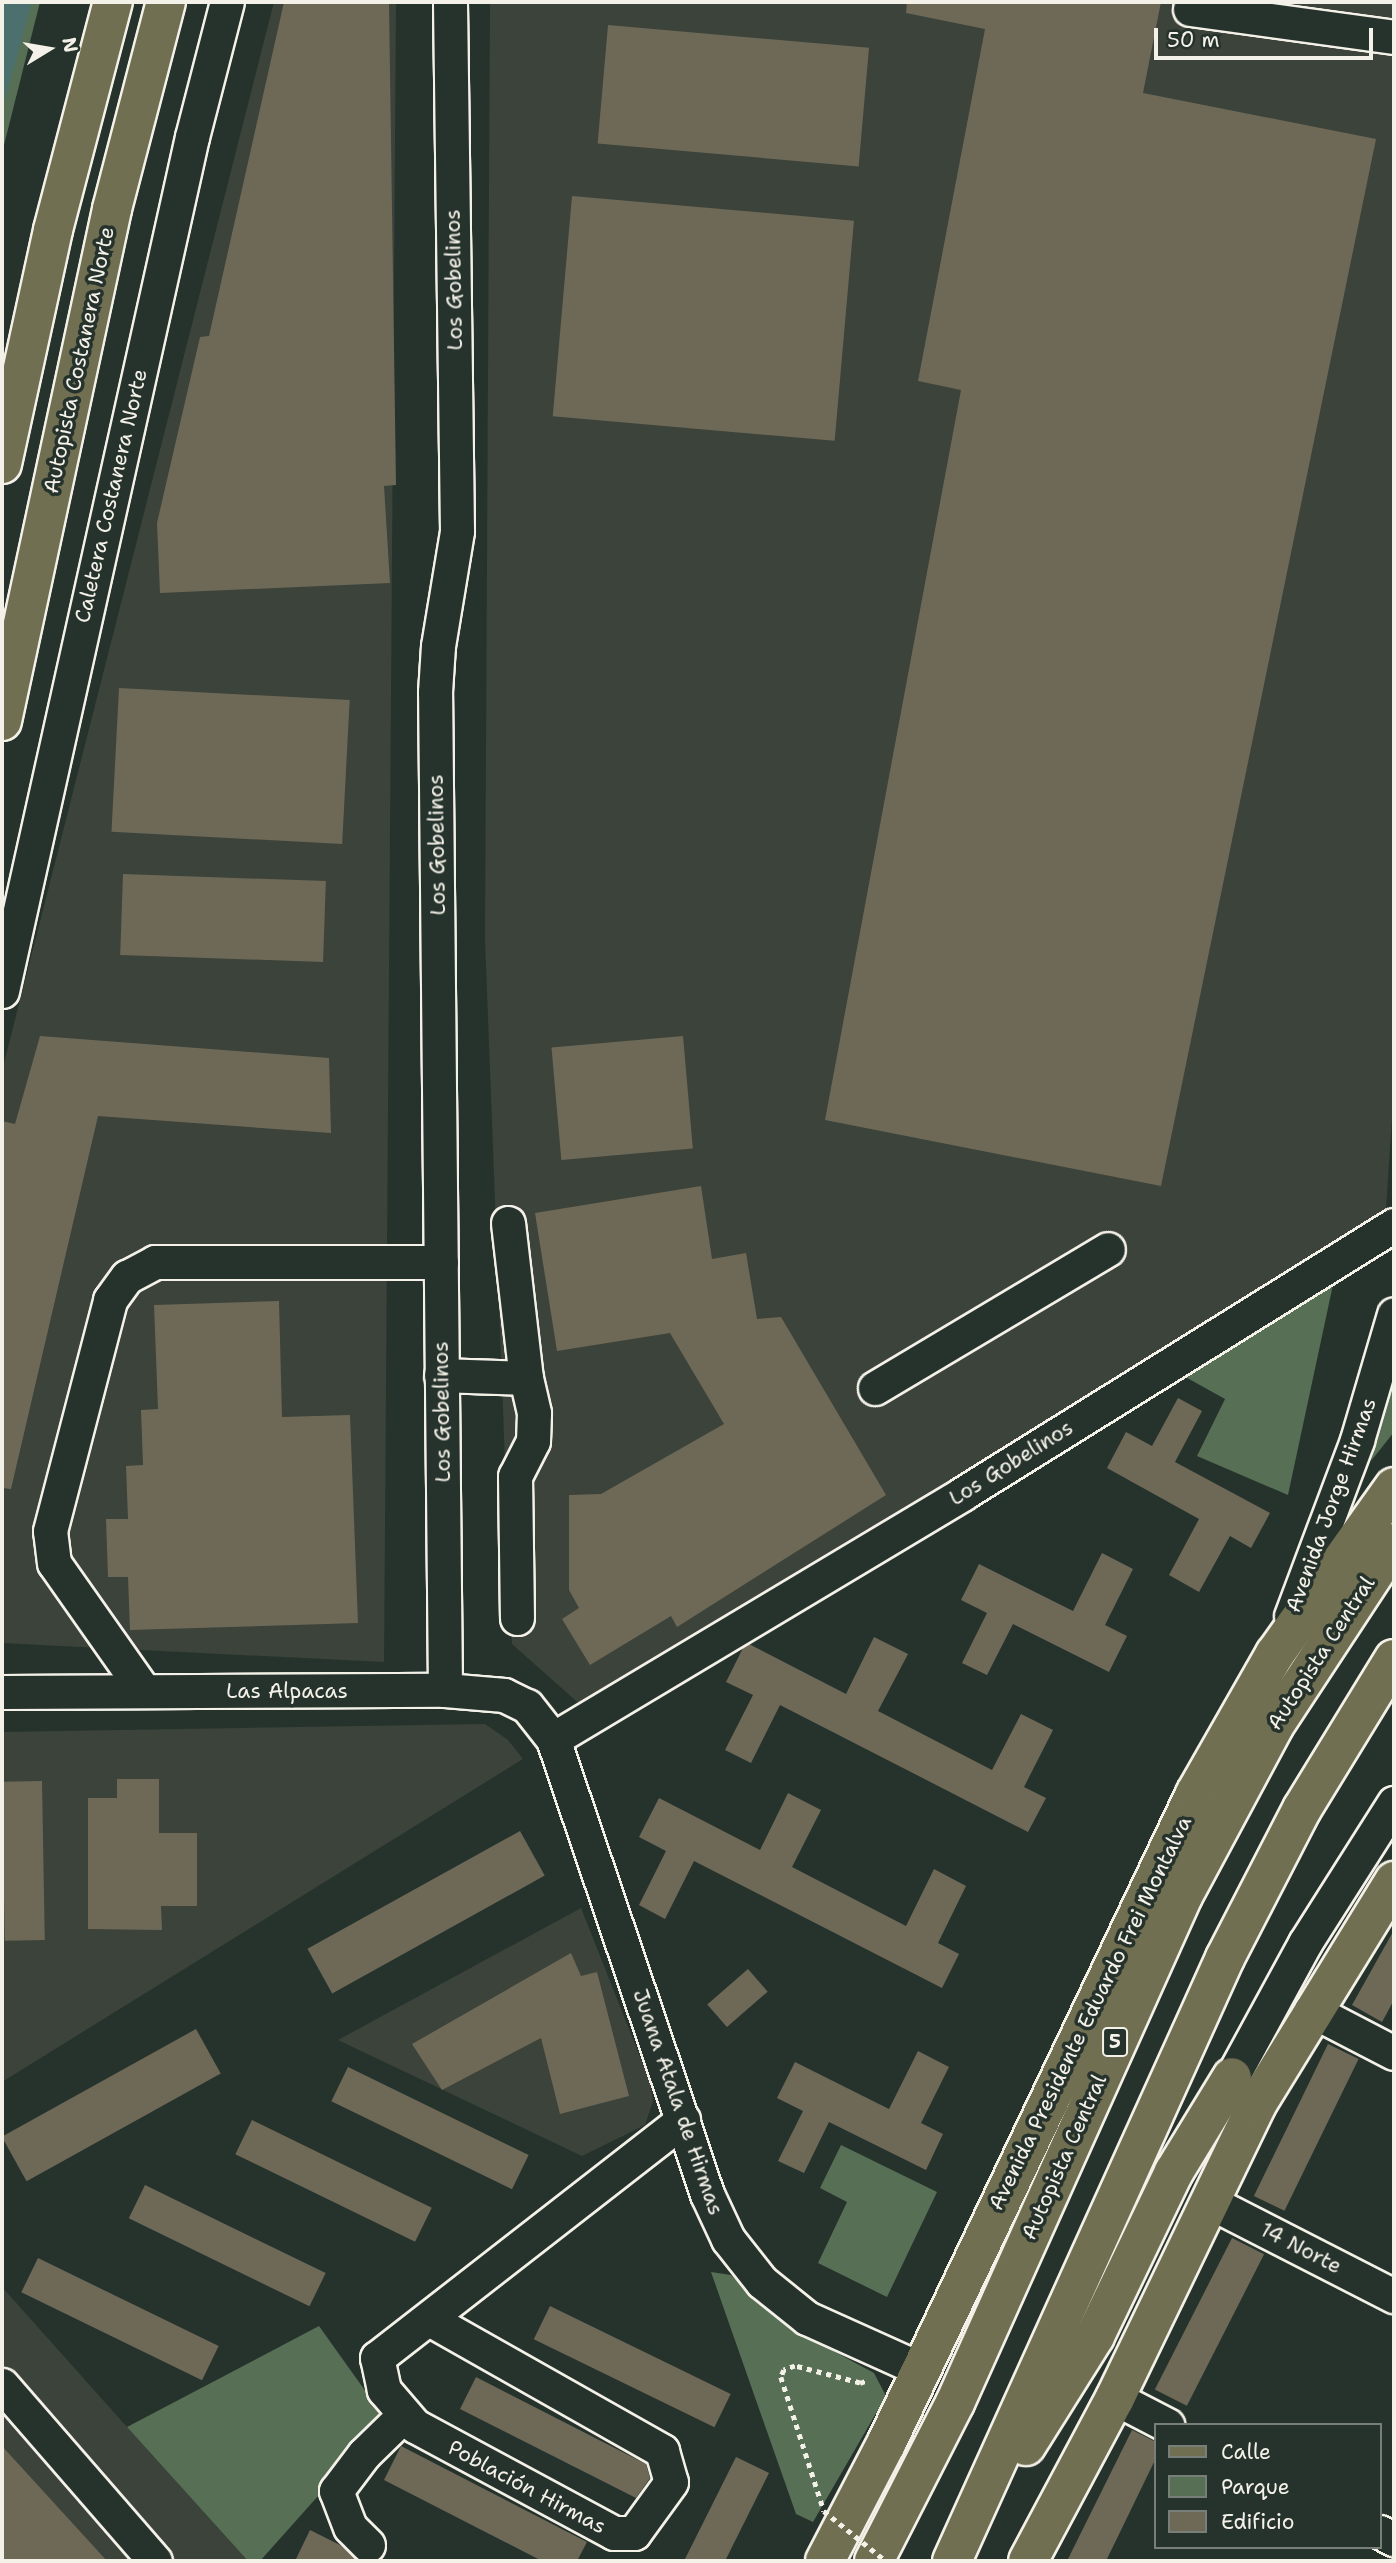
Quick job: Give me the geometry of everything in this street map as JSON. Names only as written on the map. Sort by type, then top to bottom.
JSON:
[{"type":"main road","points":[[2,464],[53,230],[113,2]]},
{"type":"main road","name":"Autopista Costanera Norte","points":[[2,720],[112,209],[166,2]]},
{"type":"main road","name":"Avenida Presidente Eduardo Frei Montalva","points":[[825,2561],[922,2370],[1164,1856],[1275,1654],[1394,1487]]},
{"type":"main road","name":"Autopista Central","points":[[874,2561],[955,2403],[1182,1896],[1280,1715],[1394,1543]]},
{"type":"main road","points":[[952,2561],[1231,1945],[1303,1809],[1394,1659]]},
{"type":"main road","points":[[1028,2561],[1059,2498],[1115,2398],[1208,2201],[1311,2010],[1394,1881]]},
{"type":"main road","points":[[974,2516],[1067,2384],[1174,2172],[1231,2077]]},
{"type":"main road","points":[[1059,2498],[1097,2389],[1231,2077]]},
{"type":"street","name":"Caletera Costanera Norte","points":[[2,991],[186,164],[227,2]]},
{"type":"street","name":"Los Gobelinos","points":[[445,1690],[436,668],[458,508],[450,2]]},
{"type":"street","points":[[1190,9],[1394,37]]},
{"type":"street","points":[[508,1223],[526,1378],[534,1413],[533,1441],[517,1464],[515,1476],[517,1618]]},
{"type":"street","name":"Los Gobelinos","points":[[553,1739],[950,1501],[1394,1225]]},
{"type":"street","points":[[875,1388],[1108,1249]]},
{"type":"street","points":[[144,1691],[54,1563],[50,1531],[110,1300],[127,1277],[155,1262],[441,1262]]},
{"type":"street","name":"Avenida Jorge Hirmas","points":[[1275,1654],[1350,1461],[1394,1314]]},
{"type":"street","points":[[441,1375],[526,1378]]},
{"type":"street","name":"Las Alpacas","points":[[2,1692],[445,1690],[516,1699],[538,1715],[553,1739]]},
{"type":"street","name":"Juana Atala de Hirmas","points":[[553,1739],[716,2217],[762,2282],[807,2318],[839,2336],[922,2370]]},
{"type":"street","points":[[1231,2077],[1305,1943],[1394,1803]]},
{"type":"street","points":[[1311,2010],[1394,2053]]},
{"type":"street","name":"Población Hirmas","points":[[429,2319],[654,2444],[668,2460],[671,2482],[640,2529],[620,2535],[403,2416],[384,2390],[377,2358],[683,2120]]},
{"type":"street","name":"14 Norte","points":[[1208,2201],[1394,2296]]},
{"type":"street","points":[[2,2385],[155,2561]]},
{"type":"street","points":[[1115,2398],[1163,2423]]},
{"type":"street","points":[[368,2546],[349,2527],[335,2491],[364,2454],[403,2416]]},
{"type":"path","points":[[860,2383],[795,2367],[784,2370],[781,2377],[824,2511],[886,2561]]},
{"type":"shaded area","points":[[274,2],[396,2],[384,1662],[2,1643],[2,1071]]},
{"type":"shaded area","points":[[490,2],[1394,2],[1394,1086],[1385,1224],[584,1708],[512,1644],[485,939]]},
{"type":"shaded area","points":[[485,1724],[508,1740],[523,1759],[2,2082],[2,1732]]},
{"type":"shaded area","points":[[581,1908],[650,2082],[653,2101],[645,2125],[582,2156],[338,2040]]},
{"type":"shaded area","points":[[2,2287],[127,2427],[248,2561],[2,2561]]},
{"type":"green space","points":[[2,2],[40,2],[2,153]]},
{"type":"green space","points":[[1334,1280],[1288,1495],[1197,1456],[1225,1399],[1180,1374]]},
{"type":"green space","points":[[1394,1368],[1394,1432],[1371,1461]]},
{"type":"green space","points":[[841,2145],[937,2192],[887,2297],[818,2263],[847,2202],[820,2188]]},
{"type":"green space","points":[[711,2272],[731,2275],[787,2326],[874,2373],[886,2396],[813,2522],[796,2514]]},
{"type":"green space","points":[[319,2326],[386,2420],[260,2561],[248,2561],[127,2427]]},
{"type":"water","points":[[2,2],[32,2],[2,110]]},
{"type":"building","points":[[284,2],[389,2],[396,485],[384,486],[390,583],[160,593],[157,523],[200,337],[209,336]]},
{"type":"building","points":[[907,2],[1161,2],[1143,93],[1376,139],[1161,1186],[825,1120],[961,390],[918,381],[985,29],[906,13]]},
{"type":"building","points":[[608,25],[869,48],[859,166],[598,144]]},
{"type":"building","points":[[572,196],[854,221],[835,441],[553,416]]},
{"type":"building","points":[[119,688],[350,700],[342,844],[111,832]]},
{"type":"building","points":[[123,874],[326,881],[323,962],[120,955]]},
{"type":"building","points":[[40,1036],[329,1058],[331,1133],[98,1116],[11,1489],[2,1488],[2,1121],[15,1124]]},
{"type":"building","points":[[683,1036],[693,1149],[561,1160],[552,1048]]},
{"type":"building","points":[[701,1186],[712,1259],[746,1253],[757,1319],[781,1317],[886,1495],[677,1627],[671,1616],[590,1665],[562,1619],[579,1608],[569,1590],[569,1495],[601,1494],[724,1424],[670,1333],[557,1351],[535,1213]]},
{"type":"building","points":[[279,1301],[282,1417],[350,1415],[358,1623],[130,1630],[128,1577],[108,1577],[106,1519],[128,1519],[126,1466],[143,1465],[141,1410],[158,1409],[154,1305]]},
{"type":"building","points":[[1178,1398],[1202,1411],[1175,1462],[1270,1513],[1251,1548],[1230,1536],[1199,1592],[1169,1575],[1199,1519],[1107,1468],[1126,1432],[1152,1446]]},
{"type":"building","points":[[1102,1553],[1133,1569],[1105,1625],[1127,1636],[1109,1672],[1013,1624],[987,1675],[962,1663],[987,1613],[961,1600],[979,1564],[1073,1611]]},
{"type":"building","points":[[874,1637],[908,1654],[878,1711],[992,1770],[1021,1714],[1053,1730],[1024,1787],[1046,1798],[1028,1832],[780,1705],[751,1763],[725,1750],[753,1695],[726,1682],[743,1648],[749,1644],[846,1694]]},
{"type":"building","points":[[117,1779],[159,1779],[159,1833],[197,1833],[197,1906],[161,1906],[162,1930],[88,1929],[88,1798],[117,1798]]},
{"type":"building","points":[[42,1781],[45,1940],[5,1941],[2,1782]]},
{"type":"building","points":[[788,1793],[821,1810],[792,1867],[906,1926],[934,1869],[966,1886],[938,1943],[959,1954],[942,1988],[694,1861],[665,1919],[639,1905],[666,1851],[639,1837],[659,1798],[760,1850]]},
{"type":"building","points":[[520,1831],[545,1876],[332,1993],[307,1949]]},
{"type":"building","points":[[1394,1930],[1394,2000],[1382,2022],[1352,2005]]},
{"type":"building","points":[[571,1953],[581,1976],[597,1972],[629,2096],[560,2114],[541,2038],[442,2090],[412,2044]]},
{"type":"building","points":[[748,1969],[768,1992],[727,2027],[707,2004]]},
{"type":"building","points":[[196,2029],[221,2074],[27,2181],[2,2137]]},
{"type":"building","points":[[1328,2044],[1359,2059],[1284,2211],[1254,2196]]},
{"type":"building","points":[[918,2051],[949,2067],[921,2123],[943,2134],[926,2170],[829,2122],[804,2173],[778,2161],[803,2111],[777,2098],[795,2062],[889,2109]]},
{"type":"building","points":[[348,2067],[529,2155],[512,2189],[331,2101]]},
{"type":"building","points":[[252,2120],[432,2208],[415,2242],[235,2154]]},
{"type":"building","points":[[145,2185],[326,2273],[309,2306],[129,2218]]},
{"type":"building","points":[[1232,2238],[1264,2254],[1187,2406],[1155,2389]]},
{"type":"building","points":[[38,2258],[219,2346],[202,2380],[21,2292]]},
{"type":"building","points":[[550,2306],[731,2394],[714,2427],[534,2339]]},
{"type":"building","points":[[476,2377],[646,2464],[650,2478],[636,2498],[460,2409]]},
{"type":"building","points":[[1132,2430],[1154,2441],[1154,2462],[1106,2561],[1067,2561]]},
{"type":"building","points":[[2,2446],[107,2561],[2,2561]]},
{"type":"building","points":[[401,2446],[587,2542],[577,2561],[542,2561],[384,2480]]},
{"type":"building","points":[[736,2457],[769,2473],[725,2561],[684,2561]]},
{"type":"building","points":[[310,2530],[342,2546],[359,2561],[295,2561]]}]
